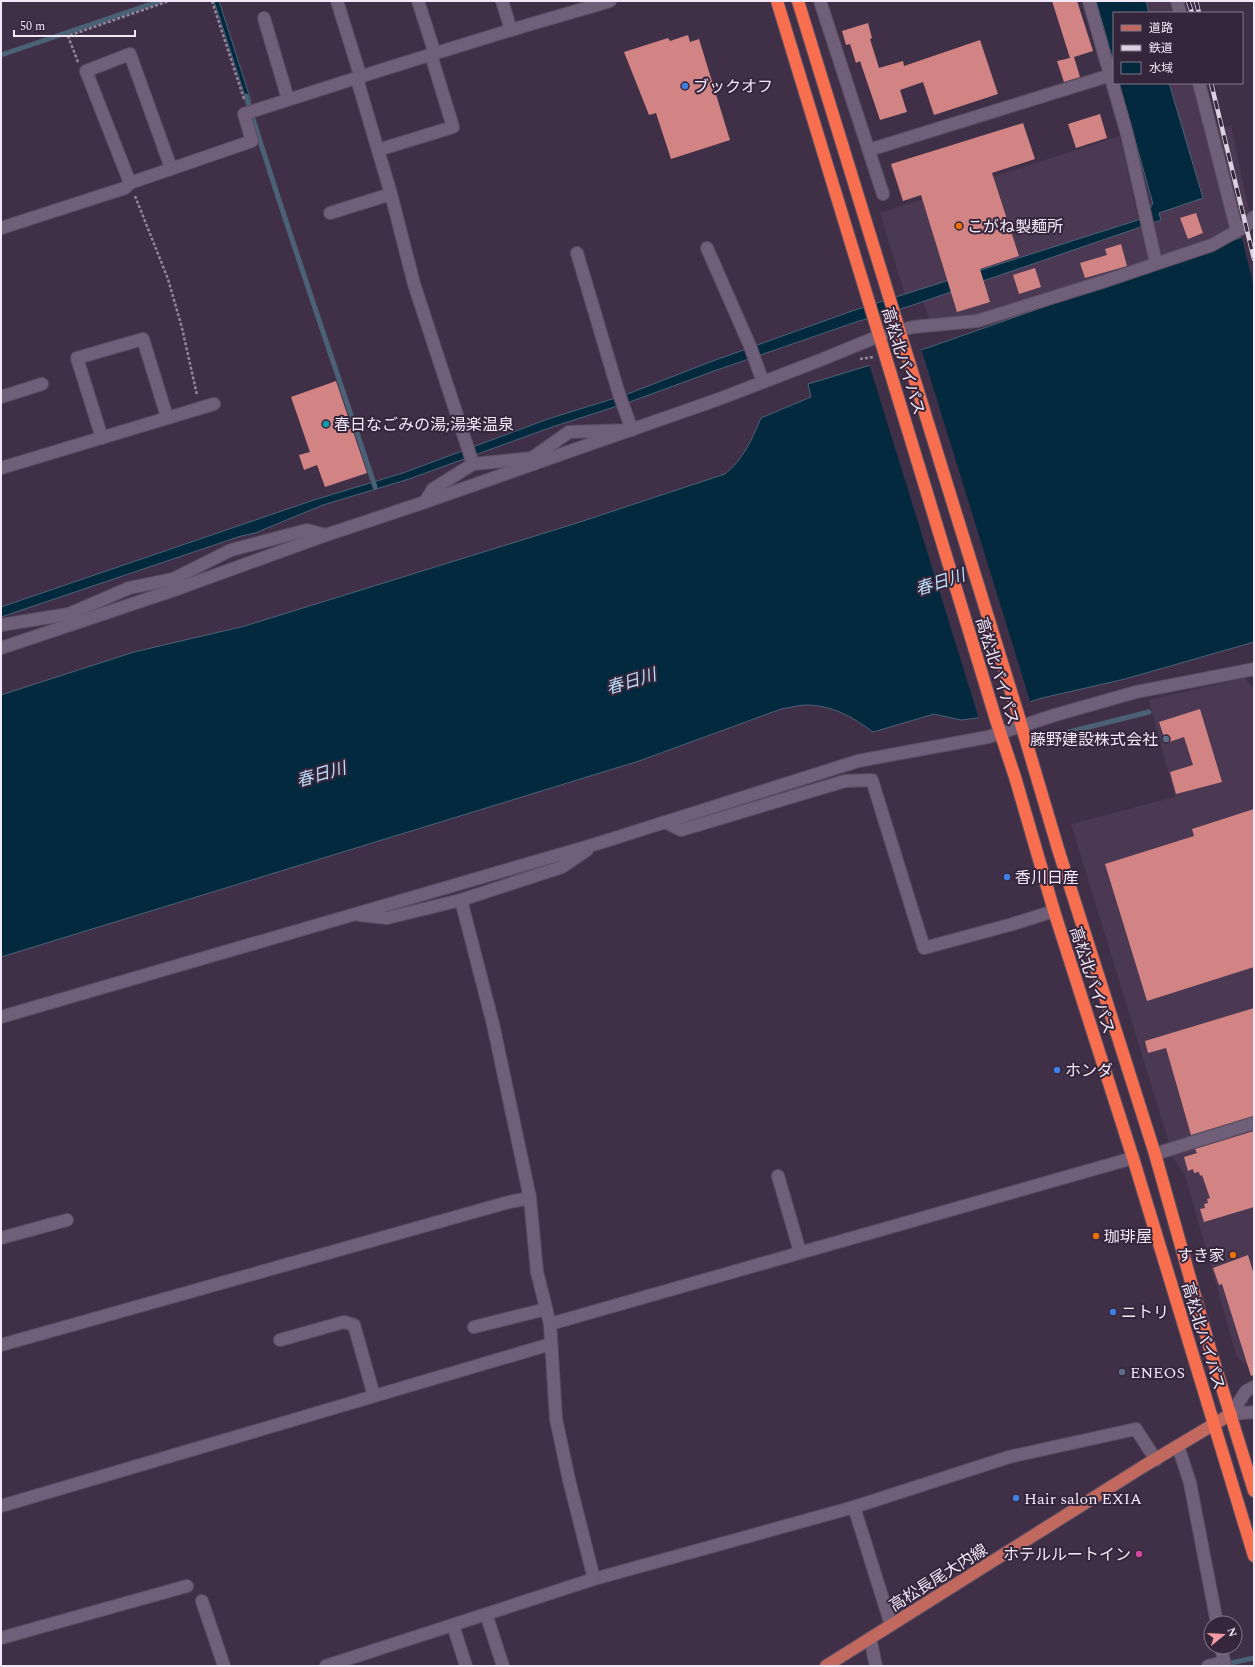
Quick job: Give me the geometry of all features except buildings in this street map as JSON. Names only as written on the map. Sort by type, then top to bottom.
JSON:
[{"type":"highway","name":"高松北バイパス","points":[[777,1],[996,720],[1015,776],[1054,911],[1133,1158],[1254,1556]]},
{"type":"highway","name":"高松北バイパス","points":[[798,1],[1022,726],[1059,852],[1155,1154],[1212,1355],[1254,1491]]},
{"type":"highway","points":[[1038,858],[1059,852]]},
{"type":"main road","name":"高松長尾大内線","points":[[826,1666],[1231,1414]]},
{"type":"street","points":[[337,1],[391,194],[414,284],[474,464]]},
{"type":"street","points":[[378,150],[453,127],[418,1]]},
{"type":"street","points":[[502,1],[511,30]]},
{"type":"street","points":[[1,228],[125,188],[130,183],[252,141],[244,114],[598,3],[610,1]]},
{"type":"street","points":[[820,1],[883,194]]},
{"type":"street","points":[[1089,1],[1113,82]]},
{"type":"street","points":[[1177,1],[1180,12]]},
{"type":"street","points":[[264,18],[288,99]]},
{"type":"street","points":[[130,183],[86,71],[130,54],[171,168]]},
{"type":"street","points":[[869,150],[1111,75]]},
{"type":"street","points":[[1113,84],[1127,134],[1156,263]]},
{"type":"street","points":[[1199,84],[1237,231]]},
{"type":"street","points":[[330,213],[391,194]]},
{"type":"street","points":[[1,648],[71,619],[425,502],[533,461],[632,430],[823,359],[901,334],[977,321],[1102,282],[1212,245],[1237,231],[1254,217]]},
{"type":"street","points":[[707,248],[750,346],[763,382]]},
{"type":"street","points":[[577,253],[619,394],[632,430]]},
{"type":"street","points":[[102,438],[77,358],[143,339],[167,417]]},
{"type":"street","points":[[1,397],[42,384]]},
{"type":"street","points":[[1,468],[214,404]]},
{"type":"street","points":[[425,502],[433,489],[474,464],[533,461],[569,432],[632,430]]},
{"type":"street","points":[[175,584],[231,550],[307,530],[326,535]]},
{"type":"street","points":[[1,625],[71,619]]},
{"type":"street","points":[[1,1017],[596,844],[858,761],[988,737],[1000,732],[1136,692],[1254,669]]},
{"type":"street","points":[[665,822],[681,830],[844,781],[872,780],[924,948],[1013,924],[1054,911]]},
{"type":"street","points":[[352,915],[387,918],[461,900],[562,867],[596,844]]},
{"type":"street","points":[[461,900],[493,1024],[530,1198],[537,1272],[550,1324],[556,1419],[569,1480],[594,1579]]},
{"type":"street","points":[[1155,1154],[1254,1124]]},
{"type":"street","points":[[550,1324],[1133,1158]]},
{"type":"street","points":[[778,1176],[800,1252]]},
{"type":"street","points":[[1,1345],[509,1202],[530,1198]]},
{"type":"street","points":[[1,1238],[67,1220]]},
{"type":"street","points":[[474,1327],[546,1308]]},
{"type":"street","points":[[280,1340],[344,1322],[354,1325],[374,1396]]},
{"type":"street","points":[[1,1506],[551,1344]]},
{"type":"street","points":[[1231,1414],[1246,1391],[1254,1387]]},
{"type":"street","points":[[1231,1414],[1254,1412]]},
{"type":"street","points":[[326,1666],[594,1579],[854,1507],[1008,1457],[1136,1429],[1156,1460]]},
{"type":"street","points":[[1178,1446],[1190,1483],[1215,1615]]},
{"type":"street","points":[[854,1507],[891,1625]]},
{"type":"street","points":[[1,1638],[187,1586]]},
{"type":"street","points":[[202,1601],[224,1666]]},
{"type":"street","points":[[486,1614],[503,1666]]},
{"type":"street","points":[[453,1625],[466,1666]]},
{"type":"street","points":[[870,1638],[876,1666]]},
{"type":"street","points":[[1208,1666],[1224,1664]]},
{"type":"path","points":[[86,71],[80,68],[68,36],[169,1]]},
{"type":"path","points":[[212,1],[252,112]]},
{"type":"path","points":[[130,183],[168,279],[182,328],[200,407]]},
{"type":"shaded area","points":[[1146,1],[1175,1],[1179,12],[1149,12]]},
{"type":"shaded area","points":[[1169,84],[1197,84],[1234,228],[1215,240],[1160,258],[1152,223],[1158,213],[1202,198]]},
{"type":"shaded area","points":[[1231,126],[1253,229],[1240,233],[1216,130]]},
{"type":"shaded area","points":[[1120,136],[1138,220],[905,295],[880,213]]},
{"type":"shaded area","points":[[1141,227],[1149,262],[979,315],[930,321],[923,301]]},
{"type":"shaded area","points":[[1245,678],[1254,690],[1254,1120],[1170,1146],[1071,824],[1175,797],[1149,700]]},
{"type":"shaded area","points":[[1254,1128],[1254,1366],[1245,1364],[1237,1357],[1185,1175],[1174,1159],[1172,1152]]},
{"type":"water","points":[[214,1],[219,1],[251,101],[247,102]]},
{"type":"water","points":[[1096,1],[1146,1],[1149,12],[1113,12],[1113,60]]},
{"type":"water","points":[[1119,84],[1169,84],[1203,198],[1159,213],[1161,220],[910,306],[856,322],[627,403],[552,427],[409,479],[323,505],[255,533],[241,536],[1,617],[1,607],[314,500],[403,473],[548,419],[625,395],[710,362],[852,311],[1138,220],[1151,208],[1151,205],[1153,204]]},
{"type":"water","name":"春日川","points":[[1254,233],[1254,642],[1125,679],[1042,698],[977,718],[961,720],[934,714],[873,732],[858,721],[825,707],[803,705],[781,709],[639,761],[1,957],[1,695],[134,652],[245,626],[577,523],[725,474],[737,462],[751,441],[761,418],[811,397],[808,384],[930,347]]},
{"type":"pier","points":[[1253,231],[1254,235],[1254,287],[1241,235]]},
{"type":"pier","points":[[921,348],[1031,704],[979,719],[869,364]]},
{"type":"waterway","points":[[1,55],[160,1]]},
{"type":"waterway","points":[[246,96],[293,243],[375,487]]},
{"type":"waterway","points":[[1045,738],[1149,712]]},
{"type":"waterway","points":[[1231,1663],[1254,1658]]},
{"type":"railway","points":[[1188,1],[1192,12]]},
{"type":"railway","points":[[1196,1],[1199,12]]},
{"type":"railway","points":[[1211,84],[1254,259]]},
{"type":"place","name":"ブックオフ","points":[[685,86]]},
{"type":"place","name":"こがね製麺所","points":[[959,226]]},
{"type":"place","name":"春日なごみの湯;湯楽温泉","points":[[326,424]]},
{"type":"place","name":"藤野建設株式会社","points":[[1166,739]]},
{"type":"place","name":"香川日産","points":[[1007,877]]},
{"type":"place","name":"ホンダ","points":[[1057,1070]]},
{"type":"place","name":"珈琲屋","points":[[1096,1236]]},
{"type":"place","name":"すき家","points":[[1233,1255]]},
{"type":"place","name":"ニトリ","points":[[1113,1312]]},
{"type":"place","name":"ENEOS","points":[[1122,1372]]},
{"type":"place","name":"Hair salon EXIA","points":[[1016,1498]]},
{"type":"place","name":"ホテルルートイン","points":[[1139,1554]]}]
